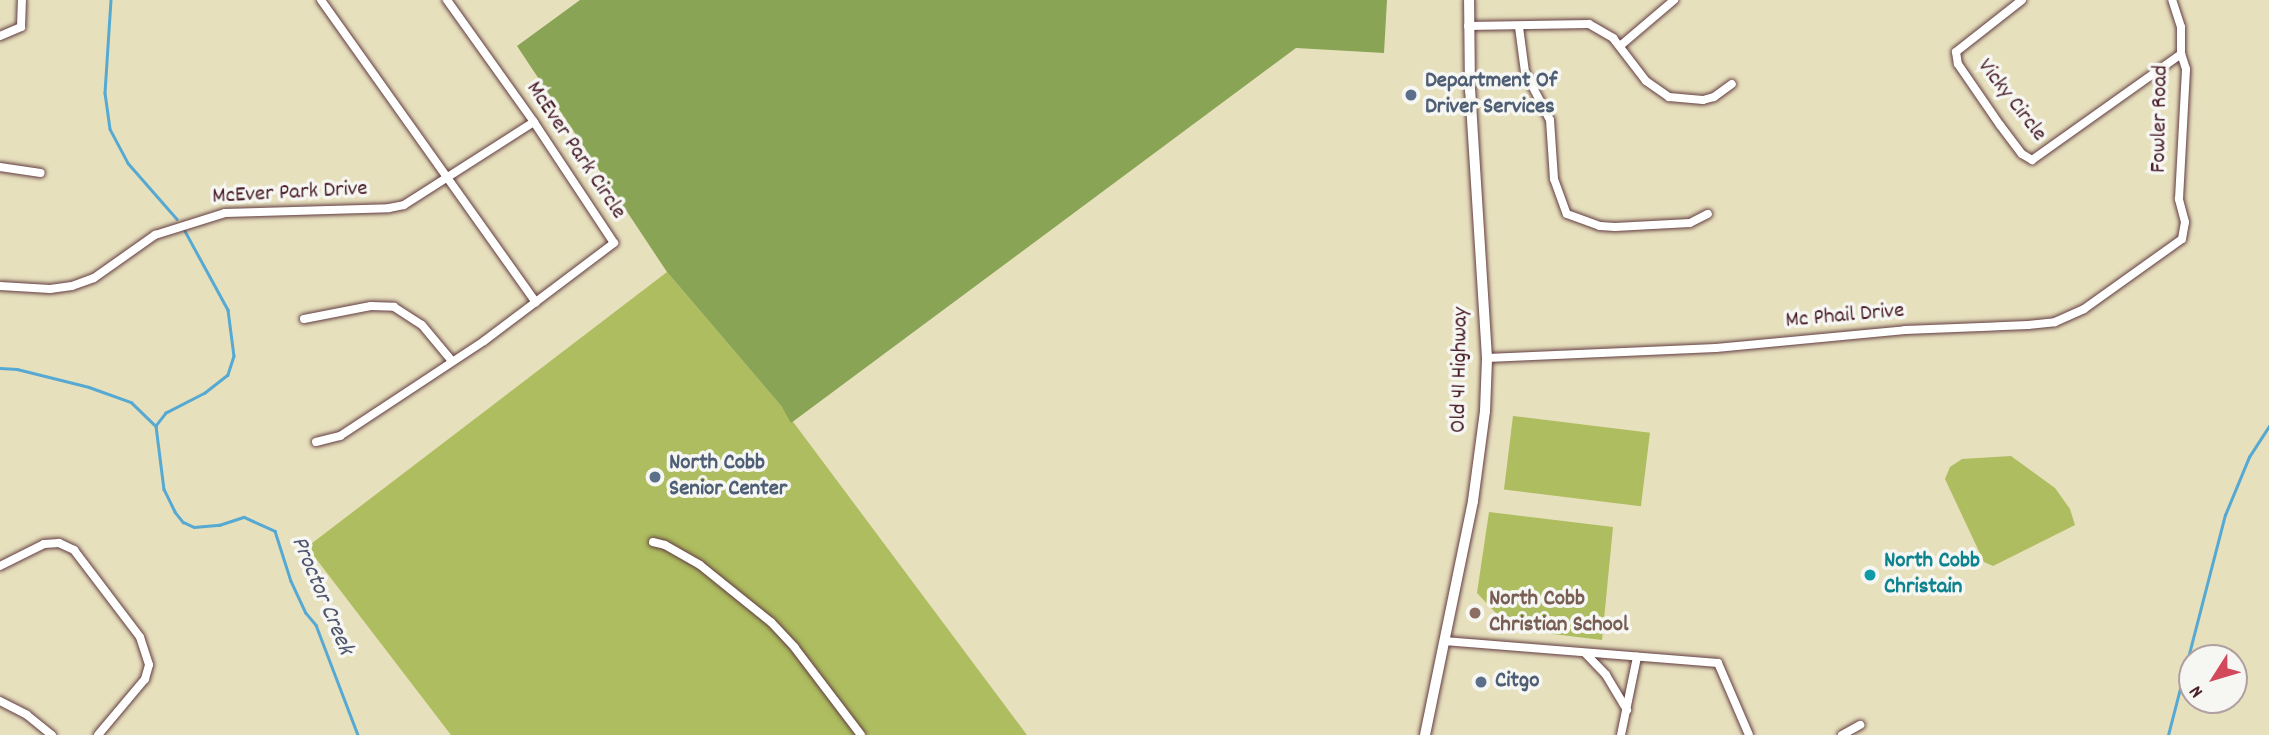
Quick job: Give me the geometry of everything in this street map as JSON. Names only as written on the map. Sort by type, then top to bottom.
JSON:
[{"type":"main road","name":"Old 41 Highway","points":[[1425,735],[1479,464],[1487,358],[1468,26],[1469,0]]},
{"type":"street","points":[[0,36],[22,27],[22,0]]},
{"type":"street","points":[[321,0],[536,302]]},
{"type":"street","name":"McEver Park Circle","points":[[316,442],[340,436],[536,302],[614,243],[534,122],[447,0]]},
{"type":"street","points":[[1620,46],[1674,0]]},
{"type":"street","name":"Vicky Circle","points":[[2022,0],[1956,52],[1958,64],[2000,125],[2022,154],[2032,160],[2181,54]]},
{"type":"street","name":"Fowler Road","points":[[2172,0],[2181,27],[2181,54],[2186,69],[2179,198],[2185,222],[2182,239]]},
{"type":"street","points":[[1468,26],[1519,27],[1589,23],[1606,32],[1646,80],[1669,97],[1703,100],[1714,97],[1732,84]]},
{"type":"street","points":[[1519,27],[1525,72],[1550,120],[1554,179],[1567,214],[1600,226],[1615,227],[1690,223],[1708,214]]},
{"type":"street","name":"McEver Park Drive","points":[[0,286],[50,289],[72,286],[94,278],[155,235],[202,217],[225,212],[389,208],[404,205],[534,122]]},
{"type":"street","points":[[0,167],[41,173]]},
{"type":"street","name":"Mc Phail Drive","points":[[1487,358],[1716,348],[1908,330],[2055,322],[2084,309],[2182,239]]},
{"type":"street","points":[[304,319],[372,306],[394,307],[422,325],[452,361]]},
{"type":"street","points":[[653,542],[665,545],[700,565],[771,622],[795,648],[861,735]]},
{"type":"street","points":[[0,566],[44,544],[59,543],[74,550],[140,637],[149,665],[145,679],[98,735]]},
{"type":"street","points":[[1444,641],[1718,663],[1749,735]]},
{"type":"street","points":[[1584,653],[1606,675],[1627,710]]},
{"type":"street","points":[[1621,735],[1637,657]]},
{"type":"street","points":[[0,701],[27,715],[52,735]]},
{"type":"street","points":[[1842,735],[1860,725]]},
{"type":"green space","points":[[580,0],[1387,0],[1384,53],[1296,48],[791,423],[782,407],[667,272],[517,46]]},
{"type":"green space","points":[[667,272],[782,407],[1027,735],[451,735],[307,547]]},
{"type":"green space","points":[[1513,416],[1650,433],[1641,506],[1504,489]]},
{"type":"green space","points":[[2011,456],[2055,488],[2070,509],[2075,525],[1993,566],[1984,562],[1945,479],[1950,467],[1962,459]]},
{"type":"green space","points":[[1489,512],[1613,527],[1602,640],[1511,629],[1477,593]]},
{"type":"waterway","name":"Proctor Creek","points":[[111,0],[105,93],[110,129],[128,163],[177,219]]},
{"type":"waterway","name":"Proctor Creek","points":[[185,231],[228,310],[234,356],[228,375],[205,393],[166,413],[156,426],[164,489],[175,512],[183,522],[194,527],[219,525],[244,517],[275,531],[291,581],[306,613],[316,625],[358,735]]},
{"type":"waterway","points":[[0,368],[17,369],[89,387],[131,402],[156,426]]},
{"type":"waterway","points":[[2168,735],[2225,515],[2249,457],[2269,426]]},
{"type":"place","name":"Department Of Driver Services","points":[[1411,95]]},
{"type":"place","name":"North Cobb Senior Center","points":[[655,477]]},
{"type":"place","name":"North Cobb Christain","points":[[1870,575]]},
{"type":"place","name":"North Cobb Christian School","points":[[1475,613]]},
{"type":"place","name":"Citgo","points":[[1481,682]]}]
